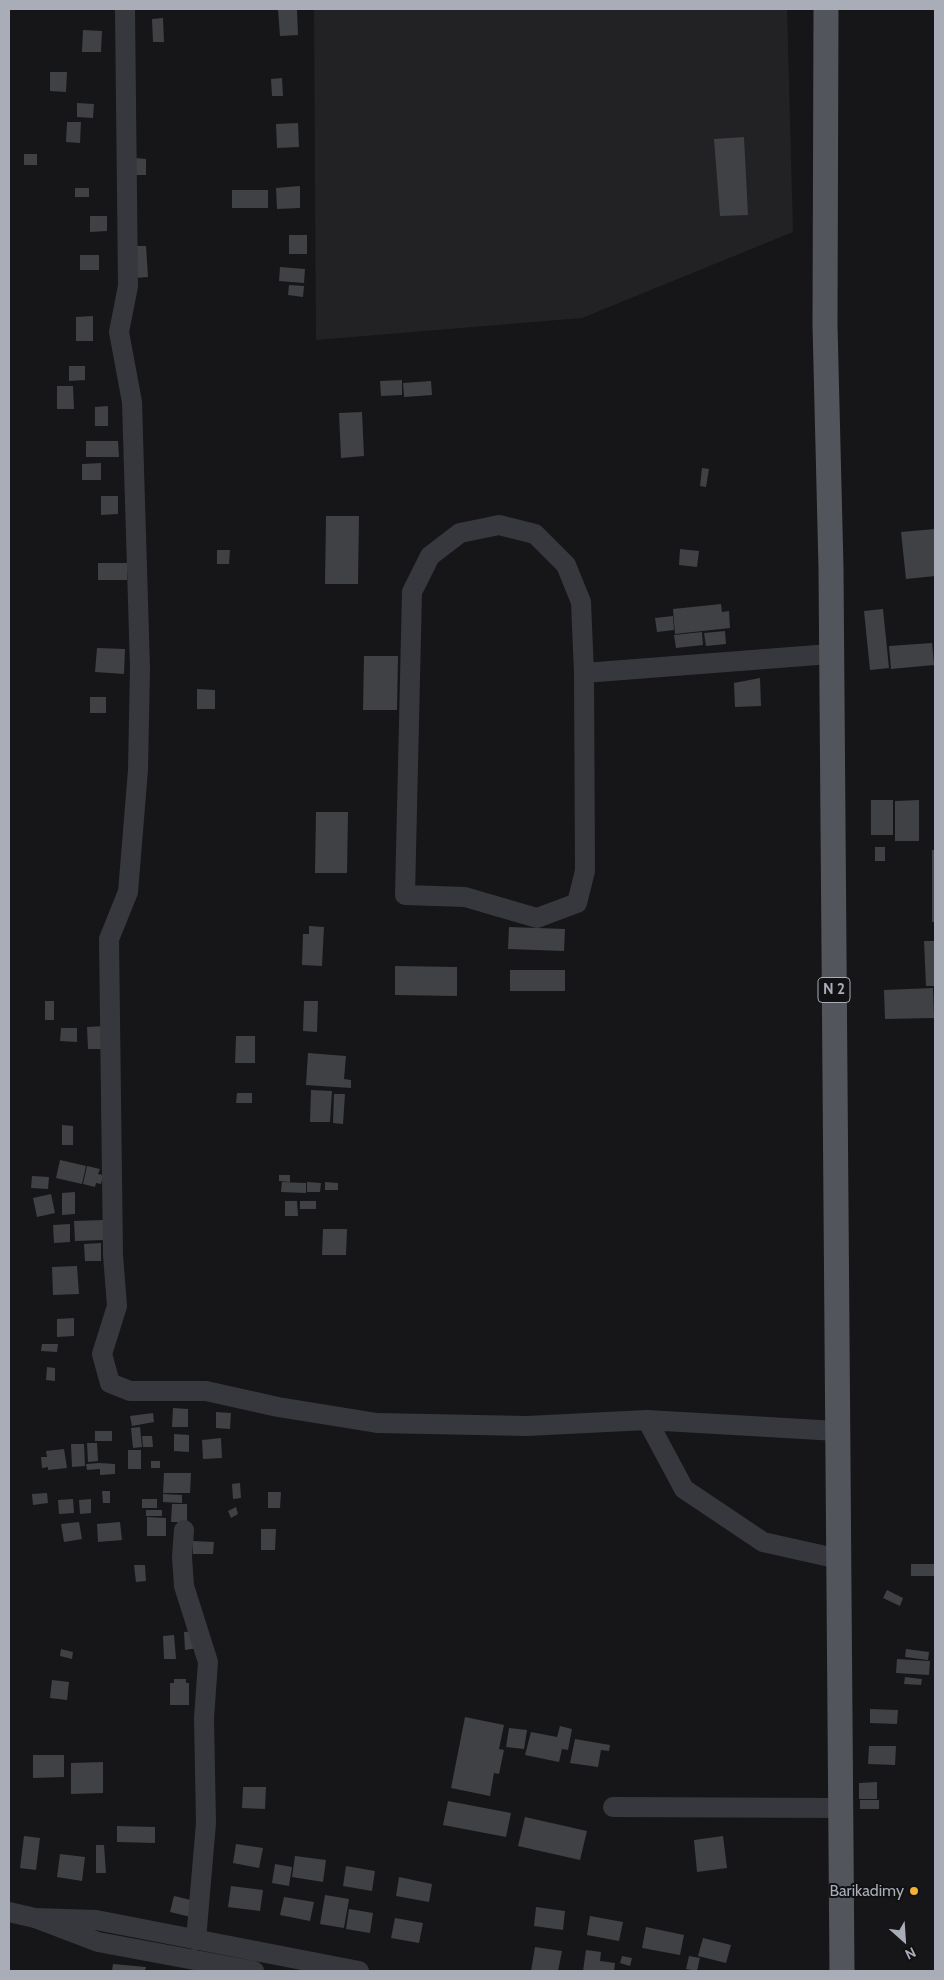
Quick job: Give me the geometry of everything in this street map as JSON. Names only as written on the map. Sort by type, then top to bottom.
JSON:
[{"type":"main road","name":"N 2","points":[[826,9],[825,325],[830,654],[842,1971]]},
{"type":"street","points":[[125,9],[128,286],[119,332],[132,402],[140,668],[138,770],[128,892],[109,939],[113,1255],[117,1306],[102,1354],[110,1383],[130,1391],[206,1391],[278,1407],[377,1423],[528,1426],[647,1420],[837,1431]]},
{"type":"street","points":[[499,525],[535,534],[566,565],[581,602],[584,673],[585,871],[577,903],[537,918],[465,898],[405,895],[412,592],[430,556],[460,533],[499,525]]},
{"type":"street","points":[[584,673],[830,654]]},
{"type":"street","points":[[647,1420],[684,1489],[763,1542],[839,1559]]},
{"type":"street","points":[[184,1530],[182,1557],[184,1586],[208,1662],[204,1718],[206,1822],[196,1940]]},
{"type":"street","points":[[613,1807],[840,1808]]},
{"type":"street","points":[[9,1912],[35,1918],[98,1942],[220,1968],[254,1971]]},
{"type":"street","points":[[35,1918],[96,1920],[196,1940],[288,1964],[359,1971]]},
{"type":"shaded area","points":[[314,9],[787,9],[793,232],[582,318],[316,340]]},
{"type":"building","points":[[278,9],[297,9],[298,35],[280,36]]},
{"type":"building","points":[[163,18],[164,42],[153,42],[152,19]]},
{"type":"building","points":[[83,30],[102,31],[101,52],[82,52]]},
{"type":"building","points":[[50,72],[67,72],[66,92],[50,91]]},
{"type":"building","points":[[282,78],[283,96],[272,96],[271,79]]},
{"type":"building","points":[[77,103],[94,104],[93,118],[77,117]]},
{"type":"building","points":[[67,122],[81,122],[80,143],[66,142]]},
{"type":"building","points":[[298,123],[299,147],[277,148],[276,124]]},
{"type":"building","points":[[744,137],[748,215],[720,216],[714,139]]},
{"type":"building","points":[[24,154],[37,154],[37,165],[24,165]]},
{"type":"building","points":[[135,158],[146,159],[146,175],[134,175]]},
{"type":"building","points":[[300,186],[300,208],[277,209],[276,188]]},
{"type":"building","points":[[75,188],[89,188],[89,197],[75,197]]},
{"type":"building","points":[[232,190],[268,190],[268,208],[232,208]]},
{"type":"building","points":[[90,216],[107,216],[107,231],[90,232]]},
{"type":"building","points":[[289,235],[307,235],[307,254],[289,254]]},
{"type":"building","points":[[133,246],[146,246],[148,277],[135,278]]},
{"type":"building","points":[[80,255],[99,255],[99,270],[80,270]]},
{"type":"building","points":[[280,267],[305,269],[304,283],[279,281]]},
{"type":"building","points":[[289,285],[304,286],[303,297],[288,295]]},
{"type":"building","points":[[93,316],[93,341],[76,341],[76,317]]},
{"type":"building","points":[[69,366],[85,366],[85,380],[69,381]]},
{"type":"building","points":[[402,380],[402,395],[381,396],[380,381]]},
{"type":"building","points":[[431,381],[432,395],[404,397],[403,383]]},
{"type":"building","points":[[57,386],[73,386],[74,409],[57,409]]},
{"type":"building","points":[[108,406],[108,426],[95,426],[95,407]]},
{"type":"building","points":[[362,412],[364,456],[341,458],[339,413]]},
{"type":"building","points":[[86,441],[118,441],[119,457],[86,457]]},
{"type":"building","points":[[101,463],[101,480],[82,480],[82,464]]},
{"type":"building","points":[[702,468],[709,469],[706,487],[700,486]]},
{"type":"building","points":[[101,496],[118,496],[118,514],[101,515]]},
{"type":"building","points":[[326,516],[359,516],[358,584],[325,584]]},
{"type":"building","points":[[935,529],[935,576],[906,579],[901,532]]},
{"type":"building","points":[[680,549],[699,551],[697,567],[679,565]]},
{"type":"building","points":[[217,550],[230,550],[229,564],[217,564]]},
{"type":"building","points":[[98,563],[127,563],[127,580],[98,580]]},
{"type":"building","points":[[721,604],[722,612],[729,611],[730,628],[675,634],[673,609]]},
{"type":"building","points":[[883,609],[889,668],[870,670],[864,611]]},
{"type":"building","points":[[673,616],[674,630],[657,632],[655,618]]},
{"type":"building","points":[[725,631],[726,644],[706,646],[704,633]]},
{"type":"building","points":[[702,632],[703,645],[676,648],[674,635]]},
{"type":"building","points":[[932,643],[934,665],[891,669],[889,646]]},
{"type":"building","points":[[97,648],[125,649],[124,674],[95,672]]},
{"type":"building","points":[[364,656],[398,656],[397,710],[363,710]]},
{"type":"building","points":[[760,678],[761,706],[735,707],[734,683]]},
{"type":"building","points":[[197,689],[215,690],[215,709],[197,709]]},
{"type":"building","points":[[90,697],[106,697],[106,713],[90,713]]},
{"type":"building","points":[[871,800],[893,800],[893,835],[871,835]]},
{"type":"building","points":[[919,800],[919,841],[895,841],[895,801]]},
{"type":"building","points":[[316,812],[348,812],[347,873],[315,873]]},
{"type":"building","points":[[875,847],[885,847],[885,861],[875,861]]},
{"type":"building","points":[[932,850],[935,850],[935,922],[932,922]]},
{"type":"building","points":[[309,926],[324,927],[322,966],[302,965],[303,934],[309,934]]},
{"type":"building","points":[[509,927],[565,929],[564,951],[508,949]]},
{"type":"building","points":[[924,941],[935,941],[935,986],[926,986]]},
{"type":"building","points":[[395,966],[457,967],[457,996],[395,995]]},
{"type":"building","points":[[510,970],[565,970],[565,991],[510,991]]},
{"type":"building","points":[[933,988],[934,1018],[885,1019],[884,990]]},
{"type":"building","points":[[45,1001],[54,1001],[54,1020],[45,1020]]},
{"type":"building","points":[[304,1001],[318,1001],[317,1032],[303,1031]]},
{"type":"building","points":[[104,1026],[105,1049],[88,1049],[87,1027]]},
{"type":"building","points":[[61,1028],[77,1028],[77,1042],[60,1041]]},
{"type":"building","points":[[236,1036],[255,1036],[255,1063],[235,1063]]},
{"type":"building","points":[[308,1053],[346,1056],[344,1079],[351,1080],[351,1088],[306,1085]]},
{"type":"building","points":[[311,1090],[332,1091],[330,1122],[310,1122]]},
{"type":"building","points":[[237,1093],[252,1093],[252,1103],[236,1103]]},
{"type":"building","points":[[334,1094],[345,1094],[343,1124],[333,1123]]},
{"type":"building","points":[[62,1125],[73,1126],[73,1145],[62,1145]]},
{"type":"building","points":[[60,1160],[86,1166],[82,1184],[56,1178]]},
{"type":"building","points":[[87,1166],[100,1169],[98,1174],[103,1175],[101,1184],[96,1183],[95,1187],[83,1184]]},
{"type":"building","points":[[279,1175],[290,1175],[290,1182],[279,1181]]},
{"type":"building","points":[[32,1176],[49,1177],[48,1189],[31,1188]]},
{"type":"building","points":[[282,1182],[306,1183],[306,1193],[281,1192]]},
{"type":"building","points":[[307,1182],[321,1183],[320,1192],[307,1192]]},
{"type":"building","points":[[325,1182],[338,1183],[338,1190],[325,1190]]},
{"type":"building","points":[[75,1192],[75,1214],[62,1215],[62,1193]]},
{"type":"building","points":[[51,1194],[55,1213],[37,1217],[33,1198]]},
{"type":"building","points":[[285,1201],[297,1201],[298,1216],[285,1216]]},
{"type":"building","points":[[300,1201],[316,1201],[316,1209],[300,1209]]},
{"type":"building","points":[[103,1220],[104,1240],[75,1241],[74,1221]]},
{"type":"building","points":[[70,1224],[70,1242],[54,1243],[53,1225]]},
{"type":"building","points":[[323,1229],[347,1229],[346,1255],[322,1255]]},
{"type":"building","points":[[101,1243],[101,1261],[85,1261],[84,1244]]},
{"type":"building","points":[[77,1266],[79,1294],[53,1295],[52,1267]]},
{"type":"building","points":[[74,1318],[74,1336],[57,1337],[57,1319]]},
{"type":"building","points":[[42,1344],[58,1344],[57,1352],[41,1351]]},
{"type":"building","points":[[47,1367],[55,1368],[55,1381],[46,1380]]},
{"type":"building","points":[[173,1408],[188,1409],[188,1427],[172,1427]]},
{"type":"building","points":[[216,1412],[231,1413],[230,1429],[216,1428]]},
{"type":"building","points":[[153,1413],[154,1422],[132,1426],[130,1416]]},
{"type":"building","points":[[140,1427],[142,1447],[133,1448],[131,1428]]},
{"type":"building","points":[[95,1431],[112,1431],[112,1441],[95,1441]]},
{"type":"building","points":[[174,1434],[189,1435],[189,1452],[174,1451]]},
{"type":"building","points":[[142,1436],[152,1436],[153,1447],[143,1447]]},
{"type":"building","points":[[221,1438],[222,1458],[203,1459],[202,1440]]},
{"type":"building","points":[[87,1443],[97,1443],[98,1461],[88,1462]]},
{"type":"building","points":[[71,1444],[84,1444],[85,1466],[72,1467]]},
{"type":"building","points":[[64,1449],[67,1468],[48,1470],[48,1467],[42,1468],[41,1457],[47,1457],[46,1451]]},
{"type":"building","points":[[128,1450],[141,1450],[141,1469],[128,1469]]},
{"type":"building","points":[[151,1461],[160,1461],[160,1468],[151,1468]]},
{"type":"building","points":[[86,1464],[115,1464],[115,1474],[100,1475],[100,1469],[87,1470]]},
{"type":"building","points":[[164,1473],[191,1473],[190,1493],[163,1493]]},
{"type":"building","points":[[240,1483],[241,1498],[233,1499],[232,1484]]},
{"type":"building","points":[[102,1491],[110,1491],[110,1503],[103,1503]]},
{"type":"building","points":[[268,1492],[281,1492],[280,1508],[268,1508]]},
{"type":"building","points":[[47,1493],[48,1503],[33,1505],[32,1494]]},
{"type":"building","points":[[163,1494],[182,1495],[182,1503],[163,1502]]},
{"type":"building","points":[[73,1499],[74,1513],[59,1514],[58,1500]]},
{"type":"building","points":[[91,1499],[91,1513],[80,1514],[79,1500]]},
{"type":"building","points":[[142,1499],[157,1499],[157,1508],[142,1508]]},
{"type":"building","points":[[172,1504],[187,1504],[187,1522],[171,1522]]},
{"type":"building","points":[[236,1507],[238,1514],[231,1518],[228,1511]]},
{"type":"building","points":[[146,1510],[162,1510],[162,1516],[146,1516]]},
{"type":"building","points":[[147,1517],[166,1518],[166,1536],[147,1536]]},
{"type":"building","points":[[79,1522],[82,1539],[64,1542],[61,1524]]},
{"type":"building","points":[[120,1522],[122,1540],[98,1542],[97,1524]]},
{"type":"building","points":[[261,1529],[276,1529],[275,1550],[261,1550]]},
{"type":"building","points":[[193,1541],[214,1542],[213,1554],[193,1554]]},
{"type":"building","points":[[911,1564],[935,1564],[935,1576],[911,1576]]},
{"type":"building","points":[[134,1565],[145,1565],[146,1581],[136,1582]]},
{"type":"building","points":[[887,1590],[903,1598],[900,1606],[883,1598]]},
{"type":"building","points":[[196,1631],[198,1648],[185,1650],[184,1632]]},
{"type":"building","points":[[174,1635],[176,1659],[164,1659],[163,1636]]},
{"type":"building","points":[[61,1649],[73,1652],[72,1659],[60,1656]]},
{"type":"building","points":[[906,1649],[929,1652],[928,1660],[905,1657]]},
{"type":"building","points":[[897,1659],[930,1661],[929,1675],[896,1673]]},
{"type":"building","points":[[905,1677],[922,1679],[921,1685],[904,1684]]},
{"type":"building","points":[[174,1679],[186,1679],[186,1683],[189,1683],[189,1705],[170,1705],[170,1683],[174,1683]]},
{"type":"building","points":[[52,1680],[69,1682],[67,1700],[50,1698]]},
{"type":"building","points":[[870,1709],[898,1710],[897,1724],[870,1723]]},
{"type":"building","points":[[465,1717],[504,1725],[499,1749],[504,1750],[499,1774],[494,1773],[490,1796],[451,1788]]},
{"type":"building","points":[[560,1726],[572,1729],[568,1750],[562,1749],[559,1762],[525,1755],[531,1732],[557,1737]]},
{"type":"building","points":[[509,1728],[527,1730],[524,1749],[506,1747]]},
{"type":"building","points":[[575,1739],[610,1745],[609,1751],[601,1750],[598,1767],[570,1763]]},
{"type":"building","points":[[869,1746],[896,1746],[895,1765],[868,1764]]},
{"type":"building","points":[[33,1755],[64,1755],[64,1777],[33,1778]]},
{"type":"building","points":[[103,1762],[103,1793],[71,1794],[71,1763]]},
{"type":"building","points":[[877,1782],[877,1799],[859,1799],[859,1783]]},
{"type":"building","points":[[243,1787],[266,1787],[265,1809],[242,1808]]},
{"type":"building","points":[[860,1800],[879,1800],[879,1809],[860,1809]]},
{"type":"building","points":[[448,1801],[511,1813],[506,1837],[443,1825]]},
{"type":"building","points":[[525,1817],[587,1831],[580,1860],[518,1846]]},
{"type":"building","points":[[117,1826],[155,1827],[155,1843],[117,1842]]},
{"type":"building","points":[[24,1836],[40,1838],[36,1870],[20,1868]]},
{"type":"building","points":[[723,1836],[727,1868],[697,1872],[694,1840]]},
{"type":"building","points":[[236,1844],[263,1848],[259,1868],[233,1863]]},
{"type":"building","points":[[96,1845],[104,1845],[106,1873],[96,1873]]},
{"type":"building","points":[[60,1854],[85,1857],[82,1881],[57,1877]]},
{"type":"building","points":[[295,1856],[326,1860],[323,1882],[292,1877]]},
{"type":"building","points":[[275,1864],[292,1867],[289,1886],[272,1883]]},
{"type":"building","points":[[346,1866],[375,1871],[372,1891],[343,1886]]},
{"type":"building","points":[[399,1877],[432,1884],[429,1902],[396,1896]]},
{"type":"building","points":[[231,1886],[263,1890],[260,1911],[228,1907]]},
{"type":"building","points":[[325,1895],[349,1899],[344,1928],[320,1924]]},
{"type":"building","points":[[174,1896],[195,1901],[191,1917],[170,1912]]},
{"type":"building","points":[[284,1897],[314,1902],[310,1921],[280,1915]]},
{"type":"building","points":[[536,1907],[565,1911],[563,1930],[534,1926]]},
{"type":"building","points":[[349,1909],[373,1913],[370,1933],[346,1929]]},
{"type":"building","points":[[590,1916],[623,1922],[619,1941],[587,1935]]},
{"type":"building","points":[[395,1918],[423,1923],[419,1943],[391,1938]]},
{"type":"building","points":[[646,1927],[684,1935],[680,1955],[642,1948]]},
{"type":"building","points":[[703,1938],[731,1945],[726,1963],[698,1956]]},
{"type":"building","points":[[535,1947],[562,1951],[558,1971],[531,1971]]},
{"type":"building","points":[[586,1950],[601,1952],[600,1961],[615,1963],[614,1971],[583,1971]]},
{"type":"building","points":[[622,1956],[632,1958],[630,1966],[620,1963]]},
{"type":"building","points":[[689,1956],[700,1958],[697,1971],[686,1969]]},
{"type":"building","points":[[113,1964],[146,1967],[145,1971],[112,1971]]},
{"type":"place","name":"Barikadimy","points":[[914,1891]]}]
